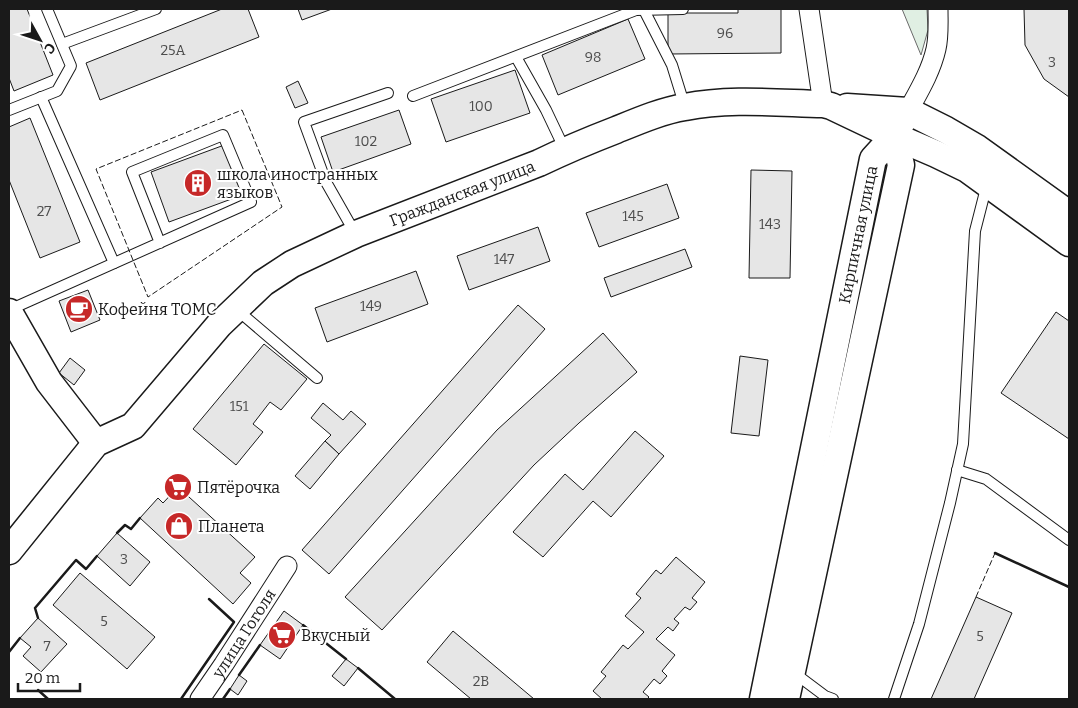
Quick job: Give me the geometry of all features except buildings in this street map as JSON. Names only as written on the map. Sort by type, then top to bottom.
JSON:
[{"type":"street","points":[[809,9],[827,105],[908,111],[977,148],[1069,214]]},
{"type":"street","points":[[894,136],[924,82],[936,48],[938,9]]},
{"type":"street","name":"Гражданская улица","points":[[96,443],[133,426],[235,308],[263,283],[285,268],[308,255],[356,234],[646,118],[685,107],[758,102],[827,105],[967,169],[1069,243]]},
{"type":"street","name":"Кирпичная улица","points":[[786,699],[901,165],[894,136]]},
{"type":"street","name":"Кирпичная улица","points":[[763,699],[873,160],[894,136]]},
{"type":"street","points":[[9,311],[49,382],[96,443],[9,551]]},
{"type":"street","name":"улица Гоголя","points":[[200,699],[287,566]]},
{"type":"lane","points":[[9,110],[58,91],[71,66],[47,9]]},
{"type":"lane","points":[[62,44],[156,9]]},
{"type":"lane","points":[[413,96],[636,10],[683,9]]},
{"type":"lane","points":[[644,10],[672,65],[685,107]]},
{"type":"lane","points":[[516,57],[566,150]]},
{"type":"lane","points":[[356,234],[326,182],[304,122],[388,93]]},
{"type":"lane","points":[[42,97],[114,263]]},
{"type":"lane","points":[[9,311],[251,202],[224,135],[132,172],[160,242]]},
{"type":"lane","points":[[894,699],[919,624],[963,444],[975,231],[988,183]]},
{"type":"lane","points":[[235,308],[317,378]]},
{"type":"lane","points":[[957,470],[986,479],[1069,540]]},
{"type":"lane","points":[[792,671],[825,696],[833,699]]},
{"type":"green space","points":[[902,9],[927,9],[928,30],[921,55]]},
{"type":"fence","points":[[242,110],[282,207],[148,297],[96,169],[242,110]]},
{"type":"fence","points":[[976,597],[995,553]]},
{"type":"wall","points":[[117,533],[125,525],[131,529],[140,518]]},
{"type":"wall","points":[[995,553],[1069,587]]},
{"type":"wall","points":[[38,618],[35,608],[76,560],[86,569],[97,556]]},
{"type":"wall","points":[[181,699],[234,622],[209,599]]},
{"type":"wall","points":[[303,625],[346,659]]},
{"type":"wall","points":[[9,652],[20,638]]},
{"type":"wall","points":[[239,675],[260,645]]},
{"type":"wall","points":[[358,668],[395,699]]},
{"type":"wall","points":[[223,699],[230,689]]},
{"type":"wall","points":[[38,690],[48,699]]},
{"type":"place","name":"школа иностранных языков","points":[[198,183]]},
{"type":"place","name":"Кофейня ТОМС","points":[[79,309]]},
{"type":"place","name":"Пятёрочка","points":[[178,487]]},
{"type":"place","name":"Планета","points":[[179,526]]},
{"type":"place","name":"Вкусный","points":[[282,635]]}]
